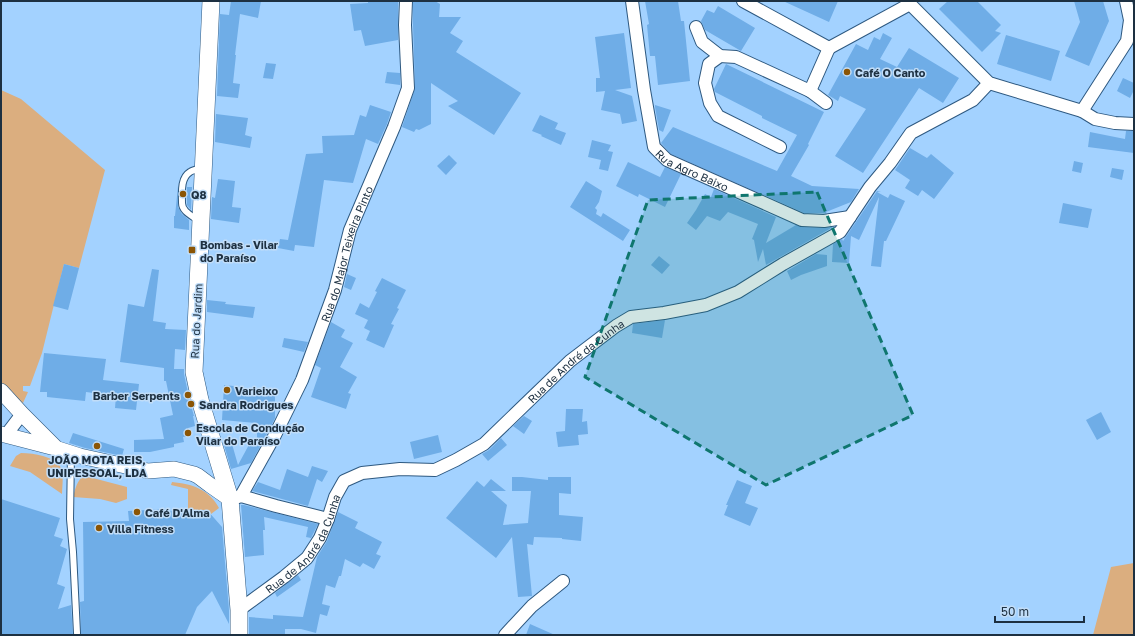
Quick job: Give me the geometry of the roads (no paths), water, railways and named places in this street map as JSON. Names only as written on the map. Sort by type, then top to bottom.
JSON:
[{"type":"main road","name":"Rua do Jardim","points":[[211,1],[194,372],[200,400],[235,498],[239,635]]},
{"type":"street","name":"Rua do Major Teixeira Pinto","points":[[235,498],[275,435],[302,380],[335,290],[350,230],[394,127],[408,88],[405,25],[406,1]]},
{"type":"street","name":"Rua Agro Baixo","points":[[632,1],[644,90],[654,147],[667,160],[802,220],[824,221],[850,217]]},
{"type":"street","points":[[742,1],[829,48]]},
{"type":"street","points":[[1082,111],[1127,41],[1130,20],[1126,1]]},
{"type":"street","points":[[810,91],[829,48],[910,2],[989,83],[1082,111],[1095,119],[1115,123],[1134,124]]},
{"type":"street","points":[[696,27],[702,42],[720,56],[736,57],[810,91],[826,103]]},
{"type":"street","points":[[720,56],[709,64],[705,83],[710,103],[718,116],[780,147]]},
{"type":"street","name":"Rua de André da Cunha","points":[[239,610],[307,558],[320,538],[328,519],[334,498],[344,481],[362,473],[400,469],[435,470],[456,460],[484,444],[570,361],[616,326],[631,317],[664,313],[706,305],[738,292],[783,264],[840,232],[870,187],[890,163],[911,133],[973,100],[989,83]]},
{"type":"street","points":[[1,391],[55,448]]},
{"type":"street","points":[[22,414],[4,434],[71,454],[148,471],[174,470],[194,474],[210,485],[235,498],[276,506],[328,519]]},
{"type":"street","points":[[505,635],[532,606],[564,581]]},
{"type":"lane","points":[[71,454],[70,519],[77,634]]},
{"type":"place","name":"Café O Canto","points":[[847,72]]},
{"type":"place","name":"Q8","points":[[183,194]]},
{"type":"place","name":"Bombas - Vilar do Paraíso","points":[[192,250]]},
{"type":"place","name":"Varieixo","points":[[227,390]]},
{"type":"place","name":"Barber Serpents","points":[[188,395]]},
{"type":"place","name":"Sandra Rodrigues","points":[[191,404]]},
{"type":"place","name":"Escola de Condução Vilar do Paraíso","points":[[188,433]]},
{"type":"place","name":"JOÃO MOTA REIS, UNIPESSOAL, LDA","points":[[97,446]]},
{"type":"place","name":"Café D'Alma","points":[[137,512]]},
{"type":"place","name":"Villa Fitness","points":[[99,528]]}]
